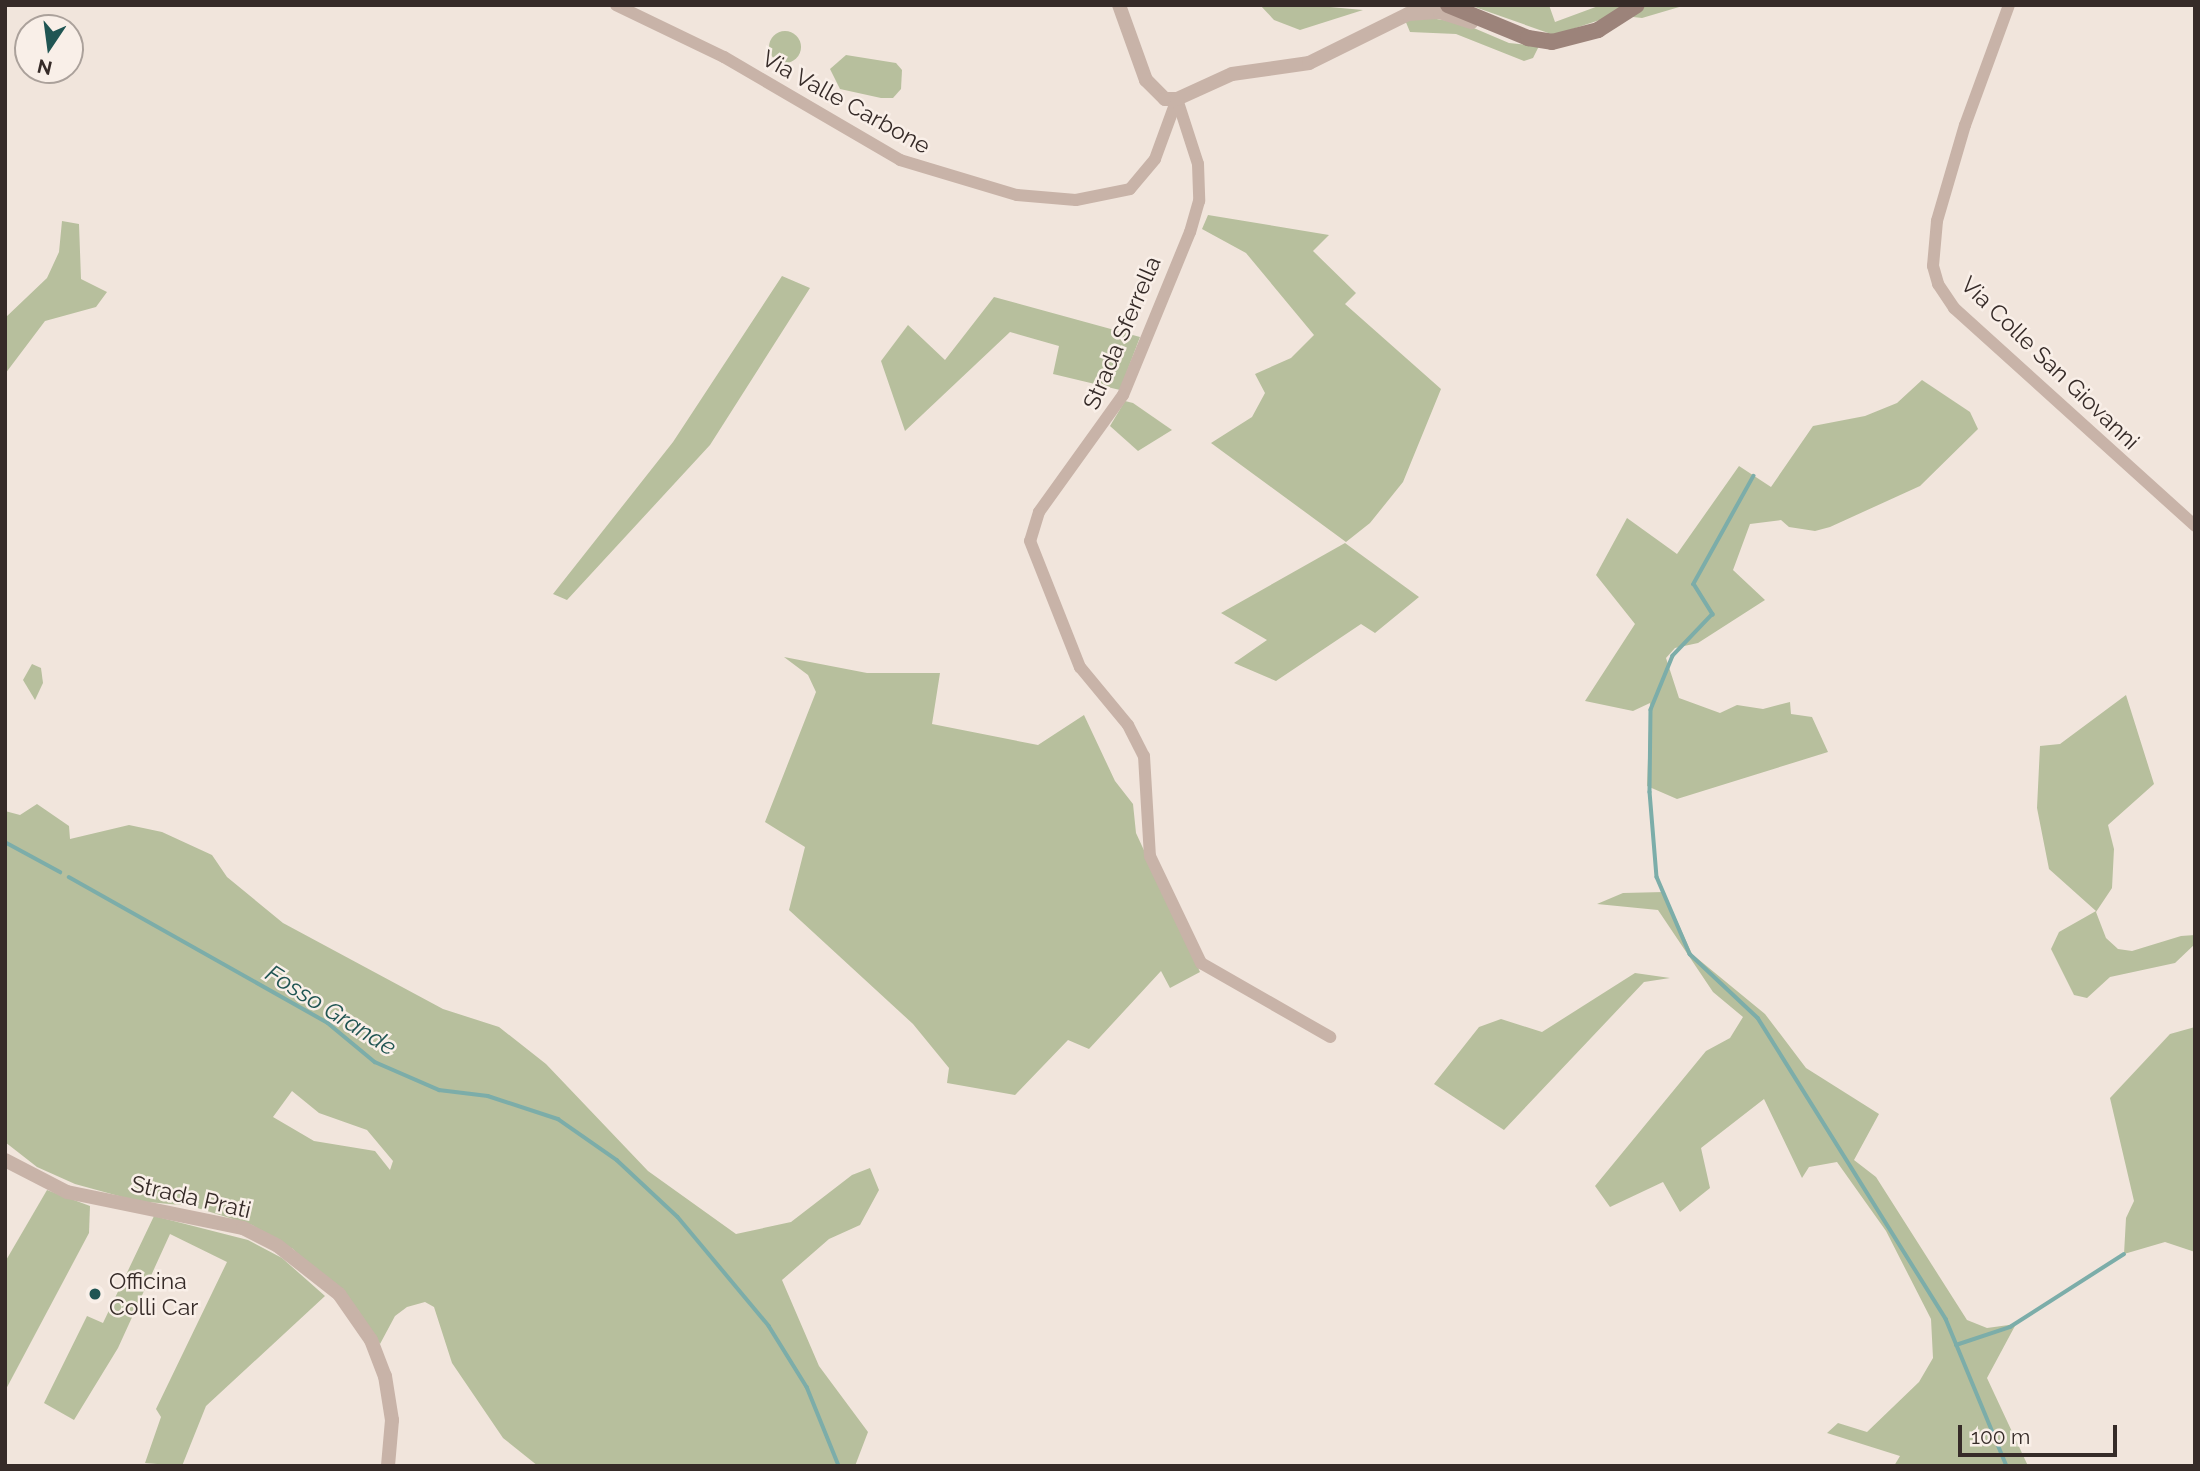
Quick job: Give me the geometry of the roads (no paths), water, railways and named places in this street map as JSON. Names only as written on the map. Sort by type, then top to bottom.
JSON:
[{"type":"main road","points":[[1448,5],[1528,38],[1558,42],[1582,36],[1637,5]]},
{"type":"street","name":"Via Valle Carbone","points":[[616,5],[724,57],[900,160],[1037,198],[1076,200],[1130,189],[1155,159],[1177,99]]},
{"type":"street","points":[[1119,5],[1146,80],[1155,92],[1177,99],[1214,79],[1283,71],[1408,14],[1440,12],[1512,39],[1528,38]]},
{"type":"street","name":"Via Colle San Giovanni","points":[[2009,5],[1965,125],[1937,221],[1933,266],[1938,284],[1954,308],[2195,526]]},
{"type":"street","name":"Strada Sferrella","points":[[1177,99],[1198,164],[1199,201],[1190,232],[1123,395],[1038,512],[1030,541],[1080,667],[1128,725],[1144,755],[1150,856],[1201,963],[1330,1037]]},
{"type":"street","name":"Strada Prati","points":[[5,1160],[67,1192],[243,1228],[278,1246],[328,1286],[371,1340],[385,1376],[392,1420],[388,1466]]},
{"type":"waterway","points":[[1754,476],[1694,584],[1713,614],[1673,656],[1651,710],[1650,792],[1657,877],[1690,954],[1758,1018],[1946,1319],[2007,1466]]},
{"type":"waterway","name":"Fosso Grande","points":[[5,842],[60,872]]},
{"type":"waterway","name":"Fosso Grande","points":[[69,877],[328,1023],[375,1062],[439,1090],[488,1096],[558,1119],[617,1160],[678,1217],[769,1326],[807,1387],[839,1466]]},
{"type":"waterway","points":[[1956,1345],[2010,1327],[2124,1254]]},
{"type":"place","name":"Officina Colli Car","points":[[95,1294]]}]
